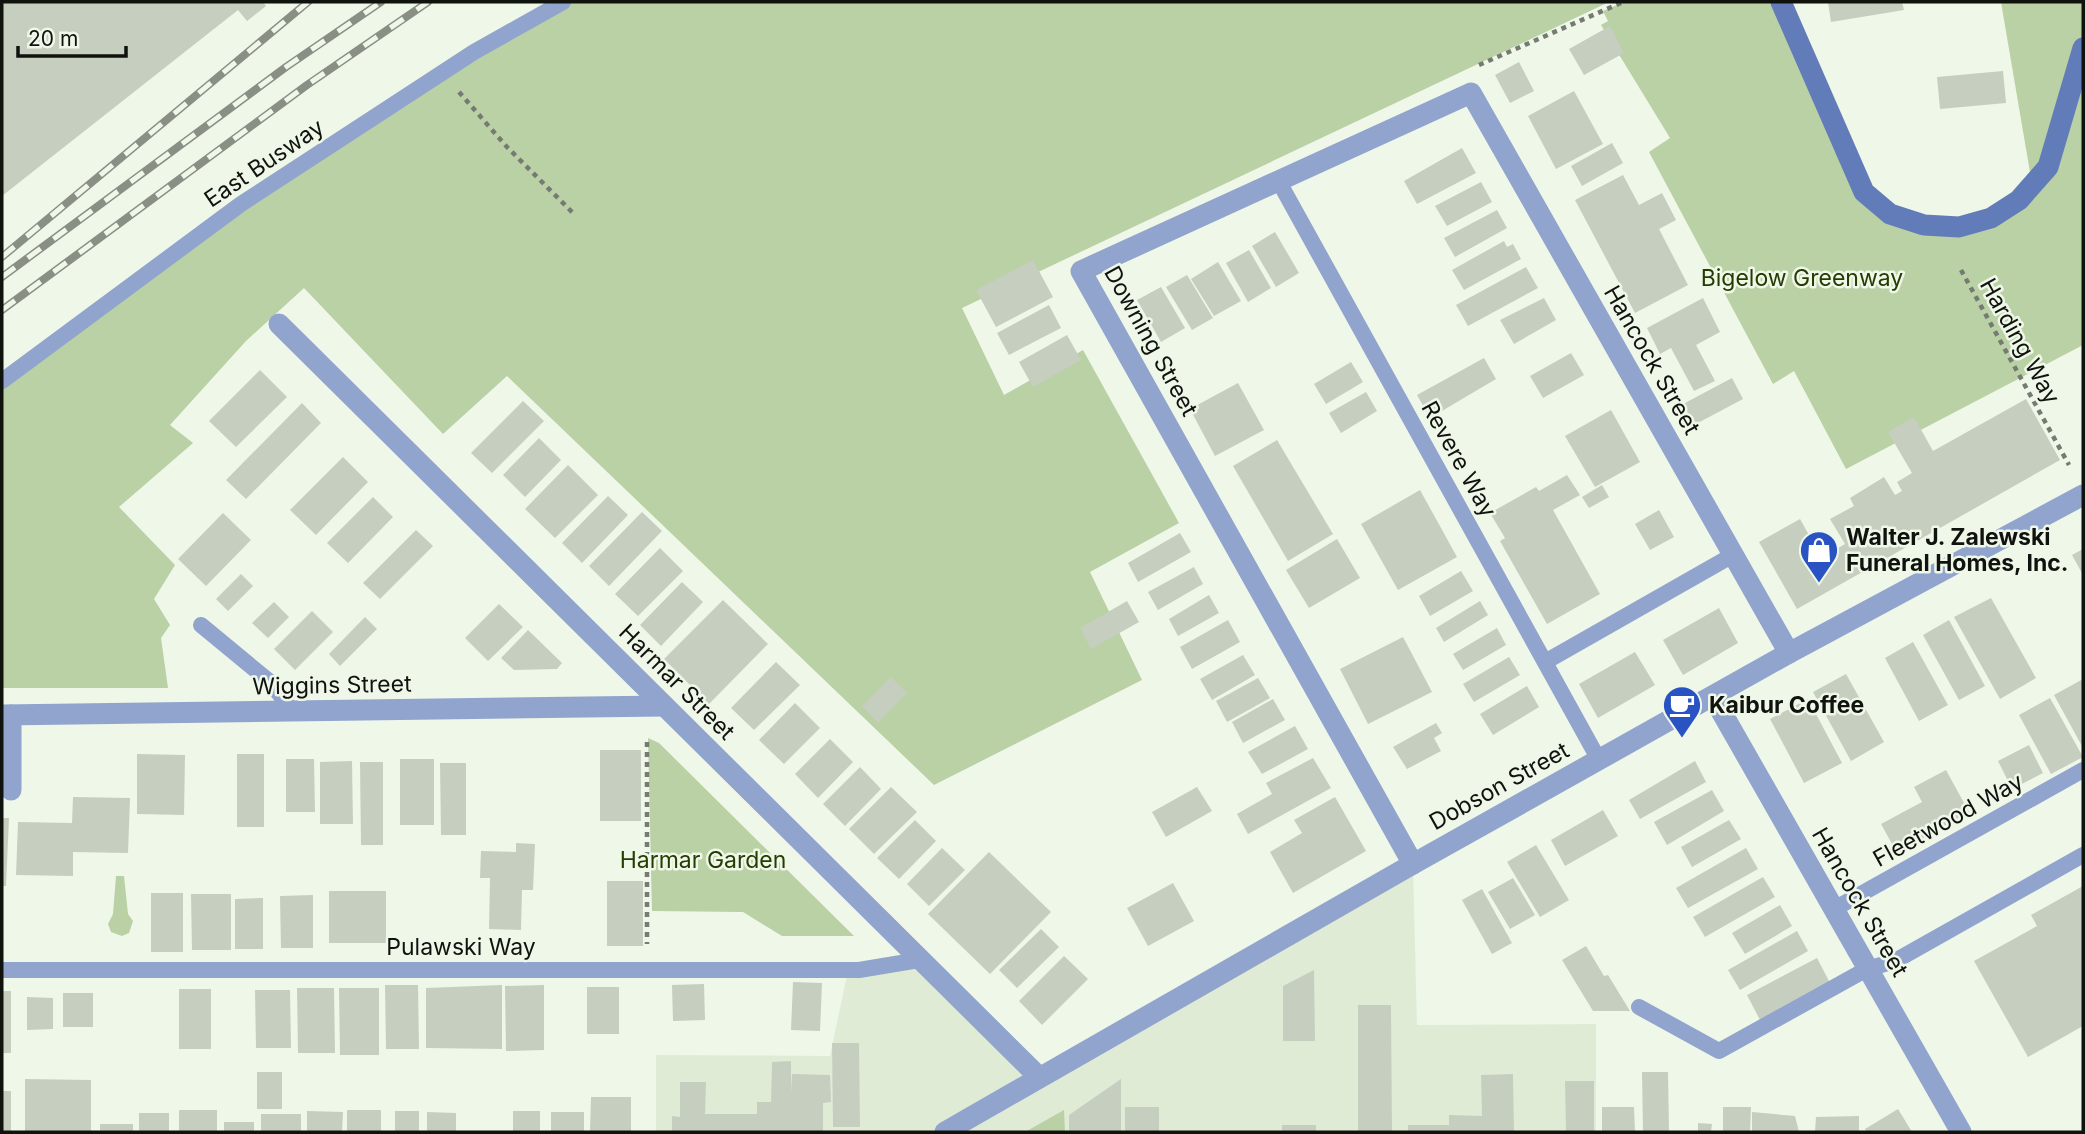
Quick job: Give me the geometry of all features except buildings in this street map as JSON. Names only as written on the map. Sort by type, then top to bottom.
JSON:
[{"type":"street","points":[[1781,2],[1864,192],[1890,214],[1924,225],[1959,227],[1990,218],[2019,200],[2048,167],[2083,48]]},
{"type":"street","name":"Downing Street","points":[[1413,864],[1081,271],[1471,93]]},
{"type":"street","name":"Hancock Street","points":[[1471,93],[1789,653]]},
{"type":"street","name":"Harmar Street","points":[[279,324],[1039,1077]]},
{"type":"street","name":"Dobson Street","points":[[949,1131],[1413,864],[1789,653],[2083,495]]},
{"type":"street","name":"Hancock Street","points":[[1713,697],[1961,1132]]},
{"type":"street","name":"Wiggins Street","points":[[6,715],[664,706]]},
{"type":"street","points":[[6,715],[11,790]]},
{"type":"lane","name":"East Busway","points":[[2,381],[241,204],[474,52],[564,2]]},
{"type":"lane","name":"Revere Way","points":[[1278,180],[1599,760]]},
{"type":"lane","points":[[1545,662],[1732,555]]},
{"type":"lane","points":[[201,625],[270,682],[293,712]]},
{"type":"lane","name":"Fleetwood Way","points":[[1834,909],[2083,771]]},
{"type":"lane","points":[[1639,1007],[1719,1051],[1867,968],[1895,961],[2083,855]]},
{"type":"lane","name":"Pulawski Way","points":[[2,970],[859,970],[919,960]]},
{"type":"path","points":[[1471,93],[1472,68],[1622,2]]},
{"type":"path","points":[[444,72],[507,147],[574,214]]},
{"type":"path","name":"Harding Way","points":[[1961,270],[2069,465]]},
{"type":"path","points":[[647,742],[647,950]]},
{"type":"shaded area","points":[[1413,864],[1417,1025],[1596,1024],[1596,1132],[656,1132],[656,1055],[830,1056],[848,970],[919,960],[1039,1077]]},
{"type":"green space","points":[[563,2],[1609,2],[962,308],[1004,395],[1083,350],[1179,523],[1090,572],[1142,680],[934,785],[507,376],[443,434],[304,288],[246,341],[170,425],[193,443],[119,507],[175,565],[154,599],[170,625],[161,638],[168,688],[2,688],[2,381],[241,204]]},
{"type":"green space","name":"Bigelow Greenway","points":[[1624,2],[1781,2],[1846,155],[1890,214],[1959,227],[2032,184],[2001,2],[2083,2],[2083,345],[1846,469],[1794,371],[1773,384],[1649,152],[1670,138],[1601,25],[1608,21],[1603,11]]},
{"type":"green space","name":"Harmar Garden","points":[[648,738],[659,743],[854,936],[782,936],[743,912],[652,911]]},
{"type":"green space","points":[[116,876],[124,876],[128,914],[133,921],[129,933],[122,936],[111,932],[108,924],[113,914]]},
{"type":"green space","points":[[1064,1110],[1065,1132],[1025,1132]]},
{"type":"railway","points":[[2,257],[308,2]]},
{"type":"railway","points":[[2,277],[286,67],[381,2]]},
{"type":"railway","points":[[2,310],[307,85],[428,2]]},
{"type":"place","name":"Walter J. Zalewski Funeral Homes, Inc.","points":[[1819,584]]},
{"type":"place","name":"Kaibur Coffee","points":[[1682,739]]}]
